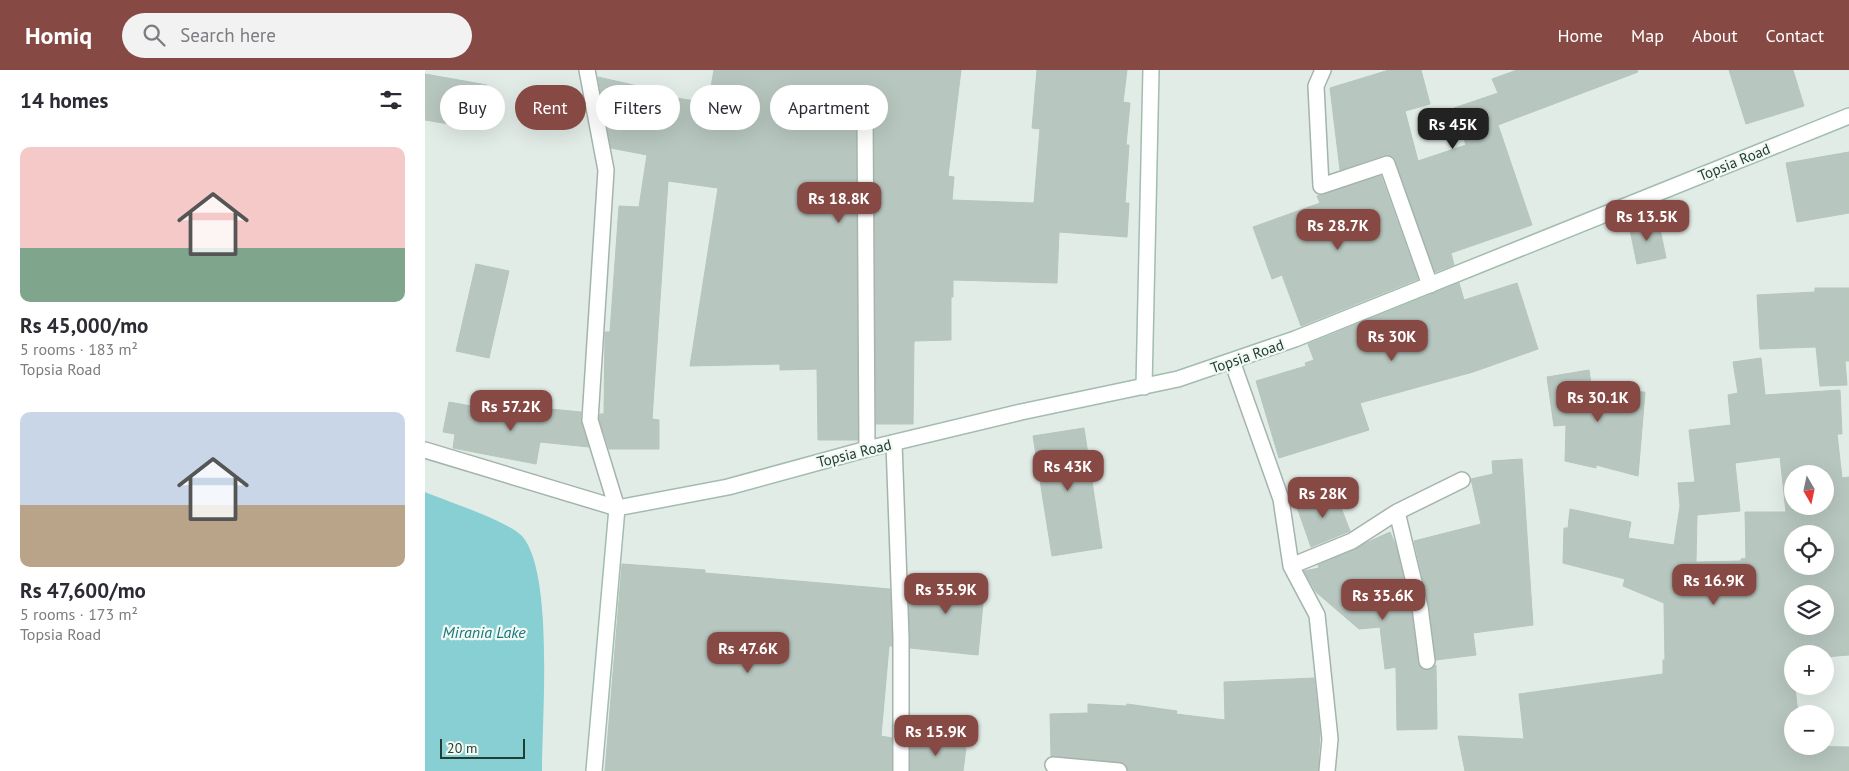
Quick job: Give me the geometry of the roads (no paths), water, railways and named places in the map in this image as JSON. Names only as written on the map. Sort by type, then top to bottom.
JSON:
[{"type":"street","points":[[587,70],[606,170],[590,420],[617,508],[594,771]]},
{"type":"street","points":[[1144,387],[1151,70]]},
{"type":"street","points":[[1323,70],[1316,86],[1321,186],[1387,164],[1430,285]]},
{"type":"street","name":"Topsia Road","points":[[617,508],[728,487],[867,449],[1021,412],[1178,379],[1295,339],[1849,116]]},
{"type":"street","points":[[865,130],[867,449]]},
{"type":"street","points":[[1232,361],[1281,499],[1291,566],[1317,615],[1330,739],[1327,771]]},
{"type":"street","points":[[894,443],[901,638],[901,771]]},
{"type":"street","points":[[425,450],[617,508]]},
{"type":"street","points":[[1291,566],[1353,541],[1397,512],[1462,480]]},
{"type":"street","points":[[1397,512],[1421,608],[1427,661]]},
{"type":"street","points":[[1053,765],[1119,771]]},
{"type":"water","name":"Mirania Lake","points":[[425,492],[491,518],[515,530],[522,536],[532,554],[539,581],[544,648],[542,771],[425,771]]}]
